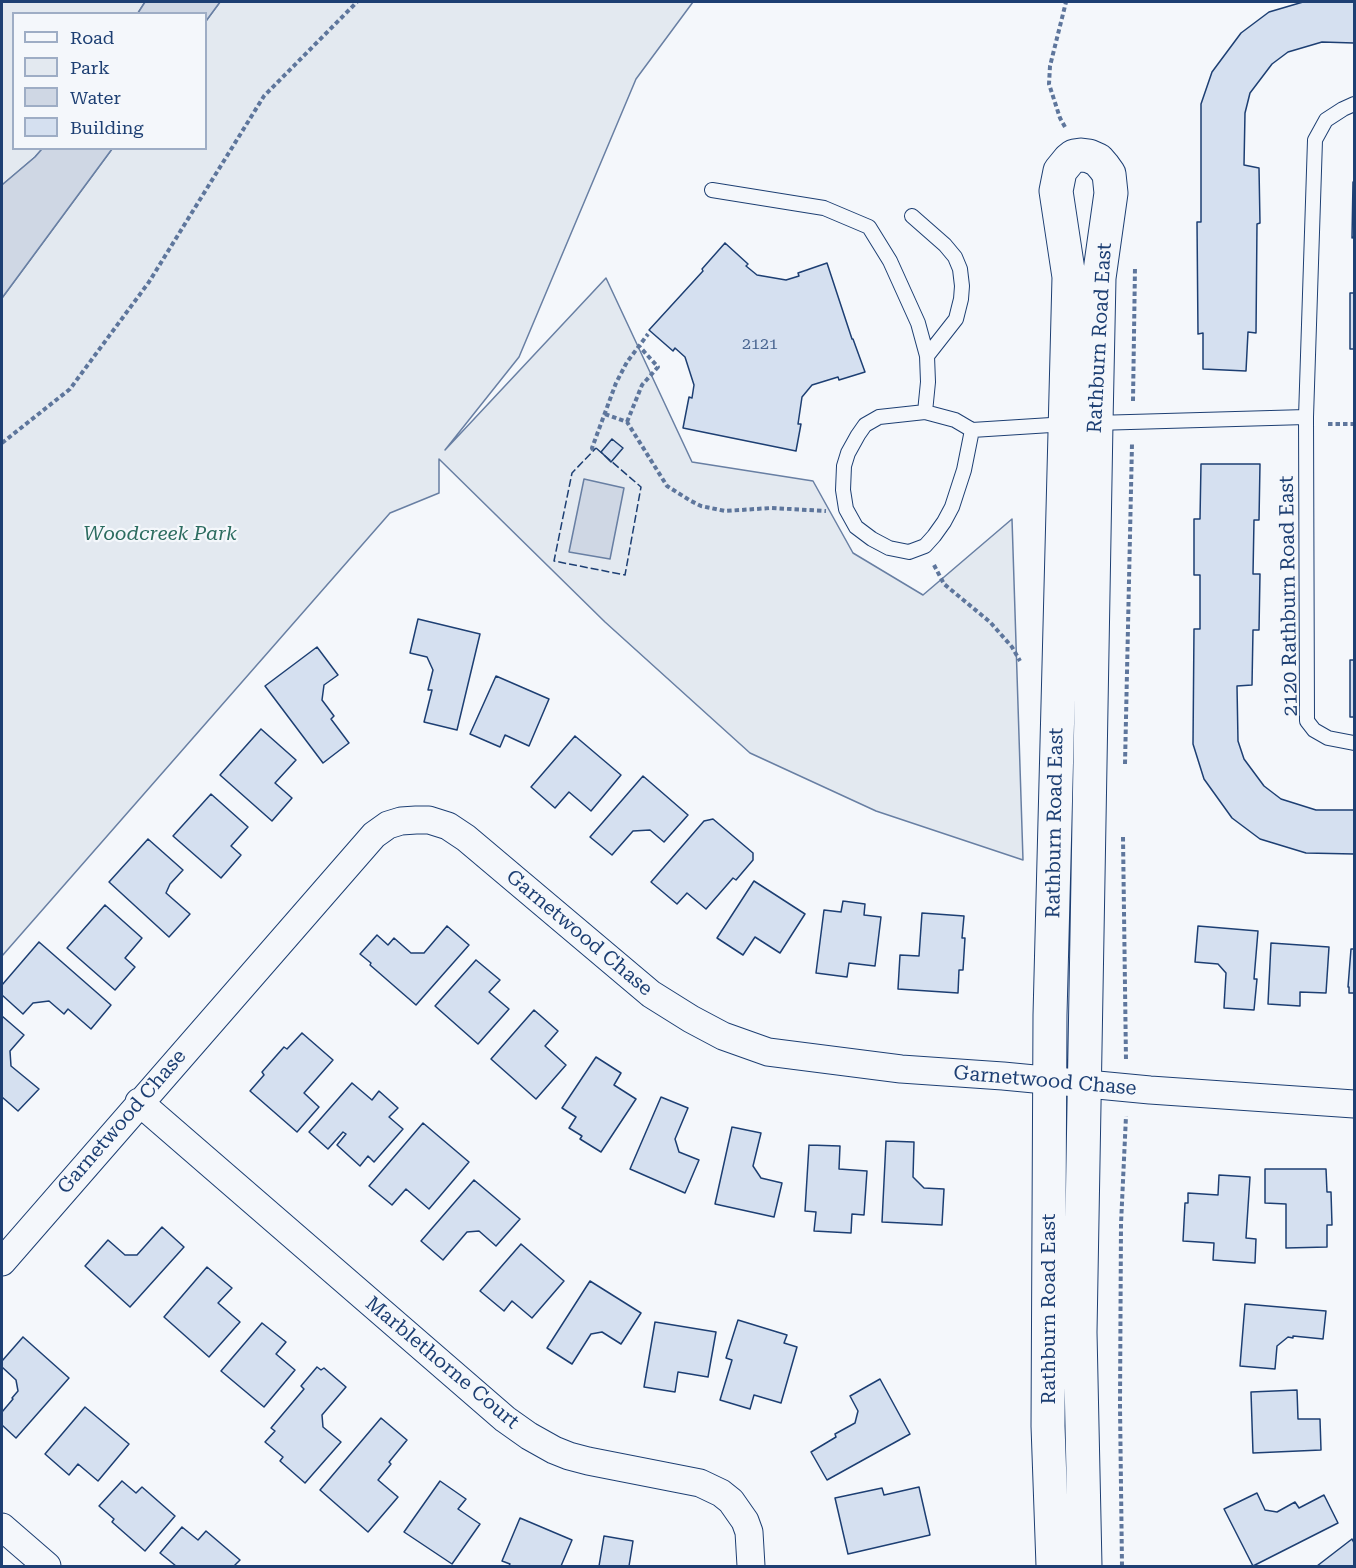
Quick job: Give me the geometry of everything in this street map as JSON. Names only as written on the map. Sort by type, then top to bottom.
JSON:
[{"type":"street","name":"Rathburn Road East","points":[[1053,1566],[1048,1426],[1051,992],[1080,424],[1111,193],[1109,174],[1104,167],[1098,160],[1081,155],[1074,156],[1060,171],[1056,192],[1069,277],[1080,424],[1085,1084],[1080,1332],[1085,1566]]},
{"type":"street","name":"Garnetwood Chase","points":[[2,1262],[374,835],[388,825],[416,819],[429,820],[448,826],[466,838],[651,994],[723,1036],[768,1052],[901,1069],[1354,1104]]},
{"type":"street","name":"Marblethorne Court","points":[[140,1102],[505,1419],[528,1436],[569,1456],[700,1483],[722,1493],[745,1521],[749,1532],[751,1566]]},
{"type":"street","points":[[2,1527],[47,1566]]},
{"type":"lane","name":"2120 Rathburn Road East","points":[[1354,104],[1326,120],[1315,140],[1306,417],[1307,721],[1314,730],[1328,738],[1354,743]]},
{"type":"lane","points":[[712,190],[824,208],[869,227],[890,261],[918,323],[927,357],[928,382],[925,411]]},
{"type":"lane","points":[[912,216],[955,257],[960,269],[962,286],[956,319],[927,357]]},
{"type":"lane","points":[[972,430],[964,470],[952,507],[944,522],[925,546],[909,552],[889,548],[856,527],[848,512],[843,490],[844,466],[848,453],[865,425],[879,417],[925,411],[955,420],[972,430],[1306,417]]},
{"type":"path","points":[[2,443],[70,389],[149,282],[264,96],[357,2]]},
{"type":"path","points":[[1066,2],[1050,66],[1049,84],[1060,118],[1081,155]]},
{"type":"path","points":[[1125,767],[1132,476],[1134,260]]},
{"type":"path","points":[[593,450],[592,447],[616,383],[627,362],[648,334]]},
{"type":"path","points":[[627,422],[642,385],[658,367],[639,346]]},
{"type":"path","points":[[605,414],[627,422],[667,486],[701,506],[725,511],[771,508],[848,512]]},
{"type":"path","points":[[925,546],[944,584],[990,622],[1012,647],[1020,661]]},
{"type":"path","points":[[1124,836],[1126,1061]]},
{"type":"path","points":[[1122,1566],[1121,1236],[1127,1110]]},
{"type":"green space","points":[[2,2],[145,2],[139,12],[12,12],[12,150],[41,150],[2,185]]},
{"type":"green space","name":"Woodcreek Park","points":[[220,2],[693,2],[636,79],[519,357],[445,450],[606,278],[692,462],[813,481],[853,553],[923,595],[1012,519],[1023,860],[876,811],[750,753],[605,622],[439,459],[439,493],[390,513],[2,956],[2,298],[111,150],[207,150],[207,20]]},
{"type":"water","points":[[145,2],[220,2],[207,20],[207,12],[139,12]]},
{"type":"water","points":[[41,150],[111,150],[2,298],[2,185]]},
{"type":"water","points":[[584,479],[624,488],[610,559],[569,552]]},
{"type":"building","points":[[1303,2],[1354,2],[1354,43],[1322,42],[1288,52],[1272,64],[1250,93],[1245,113],[1244,165],[1259,168],[1260,223],[1257,224],[1256,333],[1248,332],[1246,371],[1203,369],[1203,333],[1198,334],[1197,222],[1201,222],[1201,104],[1212,72],[1241,33],[1269,12]]},
{"type":"building","points":[[1353,182],[1354,237],[1352,238]]},
{"type":"building","points":[[725,243],[757,275],[786,280],[799,276],[798,273],[827,263],[865,372],[812,385],[802,397],[798,424],[801,424],[796,451],[683,428],[689,397],[692,398],[694,385],[685,357],[675,348],[673,351],[649,330],[703,271],[702,269]]},
{"type":"building","points":[[1350,293],[1354,293],[1354,349],[1350,349]]},
{"type":"building","points":[[612,439],[623,448],[611,462],[601,452]]},
{"type":"building","points":[[1201,464],[1260,464],[1259,520],[1254,520],[1253,574],[1260,574],[1259,630],[1253,630],[1252,685],[1237,686],[1238,741],[1244,759],[1264,786],[1281,799],[1316,810],[1354,810],[1354,854],[1306,853],[1260,839],[1232,818],[1204,779],[1193,744],[1194,629],[1200,629],[1200,575],[1194,575],[1194,519],[1200,519]]},
{"type":"building","points":[[418,619],[480,634],[457,730],[424,722],[432,690],[428,690],[433,670],[427,657],[410,653]]},
{"type":"building","points":[[317,647],[338,675],[324,685],[322,700],[334,716],[331,719],[349,743],[323,763],[265,686]]},
{"type":"building","points":[[1350,660],[1354,660],[1354,717],[1350,717]]},
{"type":"building","points":[[496,676],[549,699],[529,746],[505,735],[500,747],[470,734]]},
{"type":"building","points":[[261,729],[296,760],[275,783],[292,798],[272,821],[220,775]]},
{"type":"building","points":[[575,736],[621,775],[591,811],[569,792],[555,808],[531,787]]},
{"type":"building","points":[[643,776],[688,815],[664,842],[650,830],[633,831],[612,855],[590,837]]},
{"type":"building","points":[[211,794],[248,827],[231,846],[241,855],[221,878],[173,836]]},
{"type":"building","points":[[713,819],[753,853],[753,860],[736,880],[733,878],[706,909],[687,893],[677,904],[651,882],[704,821]]},
{"type":"building","points":[[148,839],[183,870],[170,884],[166,893],[190,914],[169,937],[109,882]]},
{"type":"building","points":[[754,881],[805,914],[780,953],[755,937],[743,955],[717,938]]},
{"type":"building","points":[[843,901],[865,904],[864,915],[881,917],[875,966],[849,963],[847,977],[816,973],[824,910],[841,912]]},
{"type":"building","points":[[105,905],[142,938],[125,958],[135,967],[115,990],[67,948]]},
{"type":"building","points":[[922,913],[964,916],[963,970],[959,970],[958,993],[898,989],[900,955],[919,956]]},
{"type":"building","points":[[447,926],[469,945],[416,1005],[360,954],[377,935],[388,945],[394,938],[411,953],[424,953]]},
{"type":"building","points":[[1198,926],[1258,931],[1254,1010],[1224,1008],[1226,973],[1218,964],[1195,962]]},
{"type":"building","points":[[39,942],[111,1005],[91,1029],[68,1009],[64,1014],[49,1001],[33,1003],[23,1014],[2,995],[2,985]]},
{"type":"building","points":[[1271,943],[1329,947],[1326,993],[1300,992],[1300,1006],[1268,1004]]},
{"type":"building","points":[[1351,949],[1354,949],[1354,993],[1349,993],[1348,987]]},
{"type":"building","points":[[476,960],[500,980],[489,992],[509,1009],[478,1044],[435,1006]]},
{"type":"building","points":[[534,1010],[558,1031],[545,1046],[566,1065],[536,1099],[491,1059]]},
{"type":"building","points":[[2,1016],[24,1035],[10,1051],[11,1066],[39,1089],[18,1111],[2,1097]]},
{"type":"building","points":[[302,1033],[333,1060],[304,1093],[319,1107],[297,1132],[250,1091],[264,1075],[262,1072],[284,1047],[287,1049]]},
{"type":"building","points":[[596,1057],[621,1073],[614,1085],[636,1099],[601,1152],[580,1139],[582,1136],[569,1128],[576,1117],[562,1108]]},
{"type":"building","points":[[352,1083],[372,1100],[379,1091],[398,1108],[389,1117],[403,1129],[374,1162],[368,1156],[360,1166],[337,1145],[346,1134],[343,1132],[328,1149],[309,1132]]},
{"type":"building","points":[[661,1097],[688,1108],[675,1139],[679,1152],[699,1160],[685,1193],[630,1169]]},
{"type":"building","points":[[423,1123],[469,1162],[429,1209],[406,1189],[392,1205],[369,1186]]},
{"type":"building","points":[[732,1127],[761,1133],[753,1166],[761,1178],[782,1183],[774,1217],[715,1204]]},
{"type":"building","points":[[886,1141],[914,1142],[913,1177],[924,1188],[944,1189],[942,1225],[882,1222]]},
{"type":"building","points":[[809,1145],[840,1146],[839,1169],[867,1171],[864,1215],[852,1214],[851,1233],[814,1231],[816,1212],[805,1211]]},
{"type":"building","points":[[1265,1169],[1326,1169],[1327,1192],[1331,1192],[1332,1225],[1327,1225],[1327,1247],[1286,1248],[1286,1204],[1265,1203]]},
{"type":"building","points":[[1219,1175],[1250,1177],[1246,1238],[1256,1239],[1255,1263],[1213,1260],[1214,1243],[1183,1241],[1185,1203],[1188,1203],[1188,1193],[1218,1195]]},
{"type":"building","points":[[474,1180],[520,1219],[496,1246],[479,1231],[467,1232],[443,1260],[421,1241]]},
{"type":"building","points":[[162,1227],[184,1247],[130,1307],[85,1266],[108,1240],[125,1255],[137,1255]]},
{"type":"building","points":[[521,1244],[564,1281],[532,1318],[512,1301],[504,1311],[480,1291]]},
{"type":"building","points":[[207,1267],[232,1288],[218,1303],[240,1322],[209,1357],[164,1317]]},
{"type":"building","points":[[590,1281],[641,1313],[621,1344],[602,1332],[591,1334],[572,1364],[547,1348]]},
{"type":"building","points":[[1245,1304],[1326,1311],[1323,1339],[1288,1337],[1277,1346],[1275,1369],[1240,1366]]},
{"type":"building","points":[[738,1320],[787,1335],[784,1343],[797,1347],[781,1403],[754,1395],[750,1409],[720,1400],[732,1360],[726,1358]]},
{"type":"building","points":[[655,1322],[716,1332],[708,1377],[678,1372],[675,1392],[644,1387]]},
{"type":"building","points":[[262,1323],[286,1342],[276,1354],[295,1370],[264,1407],[221,1371]]},
{"type":"building","points":[[23,1337],[69,1378],[16,1438],[2,1425],[2,1412],[18,1391],[16,1380],[2,1367],[2,1361]]},
{"type":"building","points":[[317,1367],[321,1370],[324,1368],[346,1387],[322,1415],[323,1427],[341,1442],[305,1483],[280,1461],[283,1457],[265,1442],[275,1431],[271,1428],[304,1389],[301,1386]]},
{"type":"building","points":[[880,1379],[910,1434],[827,1480],[811,1452],[836,1437],[835,1434],[855,1423],[858,1411],[850,1396]]},
{"type":"building","points":[[1297,1390],[1298,1419],[1320,1419],[1321,1450],[1253,1453],[1251,1392]]},
{"type":"building","points":[[85,1407],[129,1444],[98,1481],[78,1464],[69,1475],[45,1454]]},
{"type":"building","points":[[381,1418],[407,1440],[378,1480],[398,1497],[368,1532],[320,1490]]},
{"type":"building","points":[[122,1481],[136,1493],[142,1487],[175,1516],[145,1551],[112,1522],[114,1519],[99,1506]]},
{"type":"building","points":[[440,1481],[466,1499],[458,1509],[480,1524],[452,1564],[404,1532]]},
{"type":"building","points":[[919,1487],[930,1535],[848,1554],[835,1498],[882,1488],[884,1495]]},
{"type":"building","points":[[1257,1493],[1265,1510],[1277,1512],[1295,1502],[1299,1508],[1324,1495],[1338,1523],[1253,1566],[1224,1509]]},
{"type":"building","points":[[520,1518],[572,1540],[561,1566],[509,1566],[510,1564],[502,1561]]},
{"type":"building","points":[[182,1527],[198,1540],[206,1531],[240,1560],[234,1566],[176,1566],[160,1553]]},
{"type":"building","points":[[604,1536],[633,1541],[629,1566],[599,1566]]},
{"type":"building","points":[[1352,1539],[1354,1566],[1317,1566]]},
{"type":"fence","points":[[596,448],[641,487],[625,575],[554,561],[572,473],[596,448]]}]
